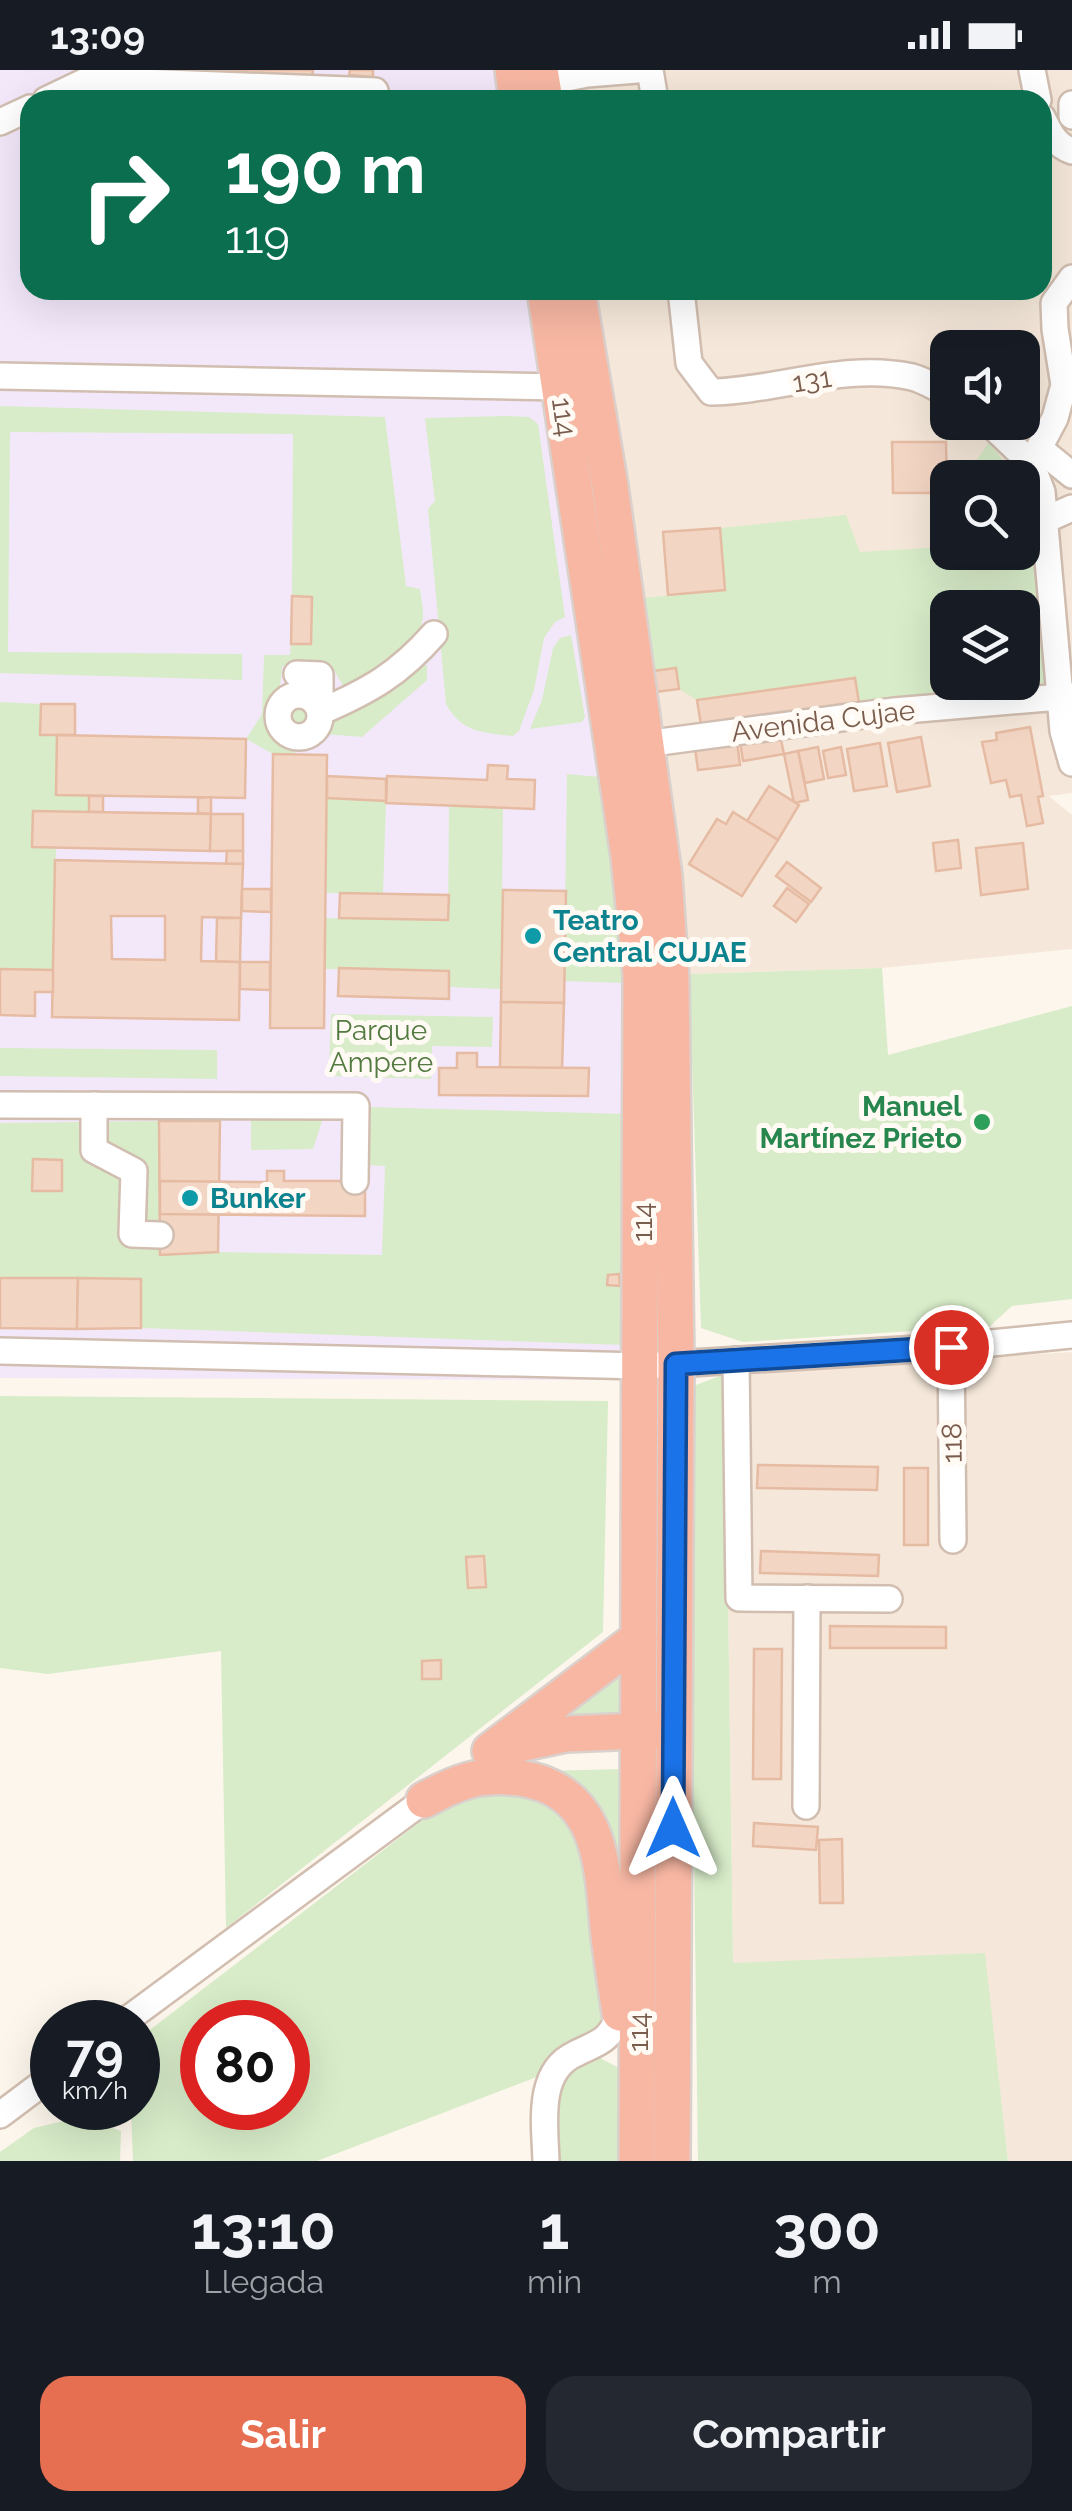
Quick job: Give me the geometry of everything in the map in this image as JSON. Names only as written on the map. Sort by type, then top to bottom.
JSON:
[{"type":"highway","name":"114","points":[[548,300],[577,387],[645,744],[664,876],[671,979],[659,1365],[656,1743],[637,2146]]},
{"type":"highway","name":"114","points":[[577,300],[577,387],[611,747],[630,856],[641,975],[659,1365],[639,1638],[656,1743],[672,2161]]},
{"type":"highway","points":[[490,1750],[639,1638]]},
{"type":"highway","points":[[490,1750],[566,1734],[656,1743]]},
{"type":"highway","points":[[424,1800],[458,1781],[496,1775],[533,1780],[567,1797],[590,1824],[601,1857],[616,2040],[637,2146]]},
{"type":"street","points":[[531,85],[587,72],[637,70]]},
{"type":"street","points":[[67,90],[88,80],[327,90]]},
{"type":"street","points":[[1072,104],[1072,116]]},
{"type":"street","points":[[1072,278],[1054,303],[1064,385],[1055,418],[1035,456],[1066,696],[1064,732],[1072,763]]},
{"type":"street","name":"131","points":[[681,300],[688,362],[711,392],[747,392],[867,372],[914,378],[930,385]]},
{"type":"street","points":[[0,376],[577,387]]},
{"type":"street","points":[[1013,440],[1072,475]]},
{"type":"street","points":[[1045,520],[1072,508]]},
{"type":"street","points":[[297,674],[320,675],[320,712],[385,681],[434,634]]},
{"type":"street","name":"Avenida Cujae","points":[[645,744],[894,711],[1066,696]]},
{"type":"street","points":[[0,1106],[356,1106],[355,1182]]},
{"type":"street","points":[[94,1106],[94,1150],[134,1172],[132,1234],[160,1234]]},
{"type":"street","points":[[0,1351],[659,1365],[951,1347],[1072,1335]]},
{"type":"street","name":"118","points":[[951,1347],[953,1540]]},
{"type":"street","points":[[736,1360],[739,1598],[888,1599]]},
{"type":"street","points":[[806,1806],[807,1598]]},
{"type":"street","points":[[154,2000],[490,1750]]},
{"type":"street","points":[[546,2161],[546,2103],[554,2070],[571,2055],[616,2040]]},
{"type":"street","points":[[0,2115],[30,2092]]},
{"type":"shaded area","points":[[0,70],[501,70],[504,90],[20,90],[20,300],[534,300],[614,878],[623,983],[627,1114],[625,1380],[0,1378]]},
{"type":"shaded area","points":[[587,70],[1072,70],[1072,793],[1049,796],[1072,815],[1072,949],[882,968],[689,974],[653,671],[596,300],[1052,300],[1052,90],[563,90]]},
{"type":"shaded area","points":[[1072,1352],[1072,2161],[1008,2161],[984,1954],[733,1964],[725,1374]]},
{"type":"green space","points":[[0,406],[385,417],[406,586],[420,589],[422,601],[418,635],[391,664],[343,686],[331,665],[282,666],[271,720],[296,754],[273,754],[246,739],[262,714],[264,655],[290,655],[291,644],[311,643],[312,597],[292,596],[293,434],[10,432],[8,652],[242,654],[242,680],[0,673]]},
{"type":"green space","points":[[529,417],[538,424],[565,617],[555,622],[544,638],[534,690],[519,731],[513,736],[466,726],[446,704],[428,509],[435,501],[425,418]]},
{"type":"green space","points":[[989,442],[1002,460],[977,460]]},
{"type":"green space","points":[[846,515],[860,552],[930,548],[930,570],[1040,570],[1050,682],[1040,683],[1040,590],[930,590],[930,695],[859,703],[854,678],[697,700],[679,689],[676,668],[653,671],[642,598],[725,590],[720,528]]},
{"type":"green space","points":[[571,635],[585,717],[582,722],[530,729],[542,700],[553,648],[560,638]]},
{"type":"green space","points":[[427,665],[427,680],[362,737],[324,734],[330,714],[380,698],[416,669]]},
{"type":"green space","points":[[0,702],[41,704],[40,735],[57,735],[56,795],[89,796],[89,812],[33,811],[32,847],[56,848],[53,970],[0,969]]},
{"type":"green space","points":[[298,704],[310,716],[298,728],[286,716]]},
{"type":"green space","points":[[567,774],[601,777],[623,983],[564,981]]},
{"type":"green space","points":[[327,798],[386,801],[383,894],[326,893]]},
{"type":"green space","points":[[449,806],[503,808],[501,989],[449,987],[448,971],[325,969],[325,918],[448,920]]},
{"type":"green space","points":[[882,968],[888,1055],[1072,1006],[1072,1299],[1012,1306],[990,1326],[743,1342],[701,1328],[689,974]]},
{"type":"green space","name":"Parque Ampere","points":[[331,1014],[493,1017],[492,1047],[432,1046],[431,1079],[329,1076]]},
{"type":"green space","points":[[0,1048],[217,1050],[217,1079],[0,1076]]},
{"type":"green space","points":[[366,1107],[627,1114],[624,1345],[141,1328],[140,1279],[0,1278],[0,1123],[159,1121],[161,1255],[382,1255],[385,1166],[365,1165]]},
{"type":"green space","points":[[325,1112],[313,1149],[251,1150],[251,1113]]},
{"type":"green space","points":[[725,1374],[733,1963],[985,1953],[1008,2161],[698,2161],[688,1388]]},
{"type":"green space","points":[[0,1396],[608,1401],[603,1632],[226,1928],[221,1651],[48,1674],[0,1668]]},
{"type":"green space","points":[[620,1676],[619,1721],[555,1725]]},
{"type":"green space","points":[[623,1769],[627,1941],[617,1901],[541,1771]]},
{"type":"green space","points":[[488,1791],[526,1797],[560,1814],[583,1841],[610,2021],[562,2049],[542,2075],[317,2161],[133,2161],[132,2130],[160,2130],[160,2022],[180,2007],[180,2130],[310,2130],[310,2000],[189,2000],[451,1798]]},
{"type":"green space","points":[[600,2058],[619,2068],[622,2080],[621,2161],[555,2161],[553,2106],[559,2080],[576,2061]]},
{"type":"green space","points":[[31,2130],[121,2131],[120,2161],[0,2161],[0,2152]]},
{"type":"building","points":[[198,70],[313,70],[312,78],[198,75]]},
{"type":"building","points":[[350,70],[373,70],[373,77],[349,75]]},
{"type":"building","points":[[892,442],[946,442],[946,460],[930,460],[930,493],[893,493]]},
{"type":"building","points":[[720,528],[725,590],[668,595],[663,532]]},
{"type":"building","points":[[292,596],[312,597],[311,644],[291,644]]},
{"type":"building","points":[[676,668],[679,689],[655,692],[653,671]]},
{"type":"building","points":[[855,678],[859,703],[701,725],[697,700]]},
{"type":"building","points":[[41,704],[75,704],[75,735],[40,735]]},
{"type":"building","points":[[1030,727],[1043,796],[1038,797],[1043,823],[1027,826],[1021,795],[1010,797],[1006,780],[991,783],[982,742],[997,740],[996,733]]},
{"type":"building","points":[[57,735],[246,739],[245,798],[56,795]]},
{"type":"building","points":[[780,735],[784,754],[743,761],[740,742]]},
{"type":"building","points":[[921,737],[930,786],[897,792],[888,743]]},
{"type":"building","points":[[737,742],[740,765],[698,770],[695,748]]},
{"type":"building","points":[[880,743],[887,786],[854,791],[847,749]]},
{"type":"building","points":[[818,747],[824,779],[805,783],[798,751]]},
{"type":"building","points":[[841,747],[846,775],[828,778],[823,751]]},
{"type":"building","points":[[798,751],[808,800],[794,803],[784,754]]},
{"type":"building","points":[[273,754],[327,755],[324,1028],[270,1028]]},
{"type":"building","points":[[488,765],[508,766],[507,779],[535,780],[534,809],[386,803],[387,776],[487,780]]},
{"type":"building","points":[[327,776],[386,779],[386,801],[327,798]]},
{"type":"building","points":[[769,786],[799,805],[778,840],[747,821]]},
{"type":"building","points":[[89,796],[103,796],[103,812],[89,812]]},
{"type":"building","points":[[211,797],[211,814],[198,813],[198,798]]},
{"type":"building","points":[[33,811],[211,814],[210,851],[32,847]]},
{"type":"building","points":[[733,812],[778,840],[742,896],[689,864],[717,819],[726,824]]},
{"type":"building","points":[[211,814],[243,814],[243,851],[210,851]]},
{"type":"building","points":[[958,840],[961,868],[936,871],[933,843]]},
{"type":"building","points":[[1023,843],[1028,889],[981,895],[976,848]]},
{"type":"building","points":[[227,851],[243,851],[243,864],[226,864]]},
{"type":"building","points":[[55,860],[243,864],[241,918],[202,917],[201,961],[240,962],[239,1020],[52,1017]],"holes":[[[111,916],[165,916],[165,960],[112,959]]]},
{"type":"building","points":[[787,862],[821,888],[811,902],[776,876]]},
{"type":"building","points":[[787,888],[809,904],[796,922],[774,906]]},
{"type":"building","points":[[242,889],[271,889],[271,912],[242,911]]},
{"type":"building","name":"Teatro Central CUJAE","points":[[503,890],[566,891],[564,1003],[501,1002]]},
{"type":"building","points":[[340,893],[449,895],[448,920],[339,918]]},
{"type":"building","points":[[217,918],[241,918],[240,962],[216,961]]},
{"type":"building","points":[[240,962],[270,962],[270,990],[240,989]]},
{"type":"building","points":[[339,968],[449,971],[449,999],[338,996]]},
{"type":"building","points":[[0,969],[53,970],[53,992],[35,992],[35,1016],[0,1015]]},
{"type":"building","points":[[501,1002],[564,1003],[562,1069],[500,1067]]},
{"type":"building","points":[[457,1053],[477,1053],[477,1067],[589,1068],[588,1096],[439,1095],[439,1068],[457,1068]]},
{"type":"building","name":"Bunker","points":[[159,1121],[220,1121],[218,1252],[160,1255]]},
{"type":"building","points":[[33,1159],[62,1160],[62,1191],[32,1191]]},
{"type":"building","points":[[267,1171],[284,1171],[284,1181],[365,1181],[365,1216],[160,1214],[160,1181],[267,1182]]},
{"type":"building","points":[[619,1274],[620,1286],[607,1285],[608,1275]]},
{"type":"building","points":[[0,1278],[78,1278],[77,1329],[0,1328]]},
{"type":"building","points":[[78,1278],[141,1279],[141,1328],[77,1329]]},
{"type":"building","points":[[758,1465],[878,1467],[877,1490],[757,1488]]},
{"type":"building","points":[[904,1468],[928,1468],[928,1545],[904,1545]]},
{"type":"building","points":[[761,1551],[879,1555],[878,1576],[760,1573]]},
{"type":"building","points":[[484,1556],[486,1587],[468,1588],[466,1557]]},
{"type":"building","points":[[830,1626],[946,1627],[946,1648],[830,1648]]},
{"type":"building","points":[[754,1649],[782,1649],[781,1779],[753,1779]]},
{"type":"building","points":[[441,1660],[441,1679],[422,1679],[422,1661]]},
{"type":"building","points":[[754,1823],[818,1827],[816,1850],[753,1846]]},
{"type":"building","points":[[842,1839],[843,1903],[820,1903],[819,1840]]},
{"type":"place","name":"Teatro Central CUJAE","points":[[533,936]]},
{"type":"place","name":"Manuel Martínez Prieto","points":[[982,1122]]},
{"type":"place","name":"Bunker","points":[[190,1198]]},
{"type":"route","points":[[673,1828],[676,1364],[951,1347]]}]
